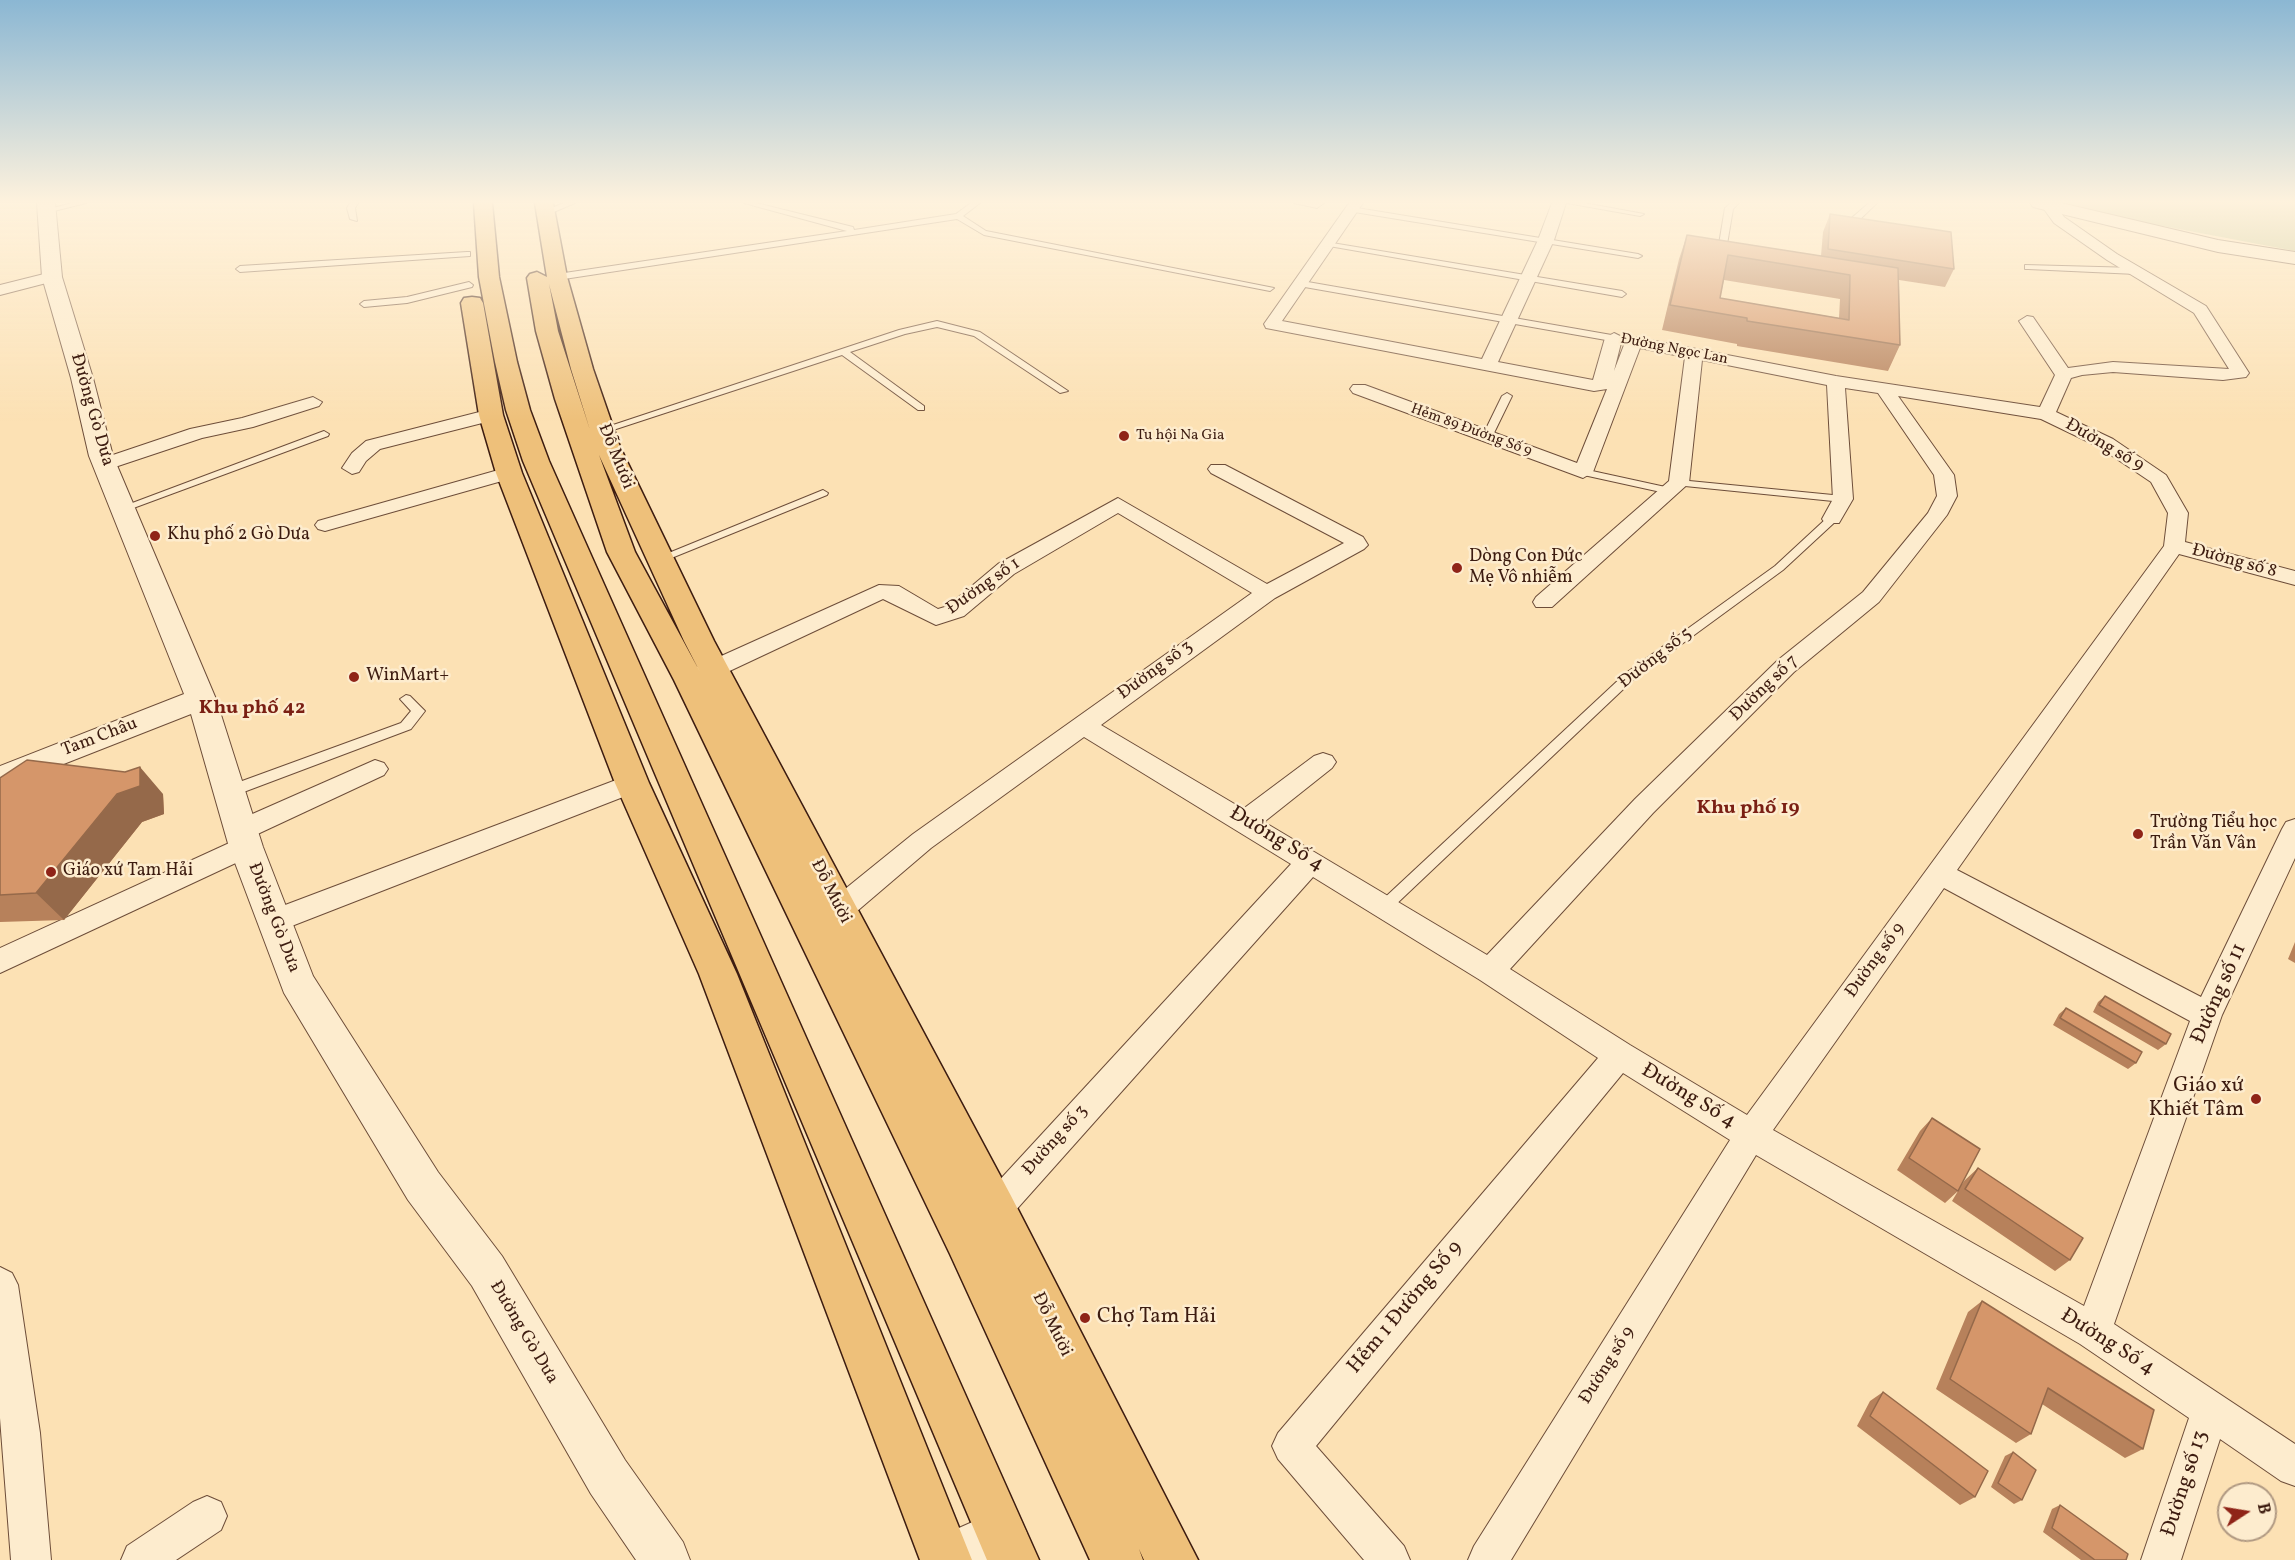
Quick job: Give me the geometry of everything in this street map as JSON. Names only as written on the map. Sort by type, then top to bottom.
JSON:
[{"type":"highway","points":[[469,276],[491,415],[509,473],[632,783],[718,974],[946,1560]]},
{"type":"highway","points":[[489,276],[518,410],[536,461],[765,993],[1008,1547]]},
{"type":"highway","name":"Đỗ Mười","points":[[547,278],[582,369],[608,447],[660,559],[702,674],[1118,1560]]},
{"type":"highway","name":"Đỗ Mười","points":[[547,278],[547,331],[597,491],[621,552],[702,674],[838,910],[995,1209],[1082,1388],[1172,1560]]},
{"type":"highway","points":[[718,974],[765,993]]},
{"type":"street","points":[[1308,276],[1272,324],[1599,386],[1626,340]]},
{"type":"street","points":[[1488,365],[1529,276]]},
{"type":"street","points":[[2064,375],[2113,367],[2223,375],[2240,373],[2200,310],[2144,276]]},
{"type":"street","points":[[0,290],[52,277]]},
{"type":"street","name":"Đường Gò Dưa","points":[[52,277],[105,464],[201,699],[228,792],[297,982],[423,1186],[487,1271],[608,1477],[665,1560]]},
{"type":"street","points":[[2027,321],[2064,375]]},
{"type":"street","points":[[1583,472],[1626,340]]},
{"type":"street","name":"Đường Ngọc Lan","points":[[1626,340],[1836,381],[2046,414]]},
{"type":"street","points":[[1544,602],[1675,487],[1694,354]]},
{"type":"street","points":[[2046,414],[2064,375]]},
{"type":"street","points":[[1836,381],[1843,499]]},
{"type":"street","name":"Hẻm 89 Đường Số 9","points":[[1359,389],[1583,472]]},
{"type":"street","name":"Đường số 7","points":[[1490,970],[1644,806],[1786,666],[1871,597],[1937,515],[1947,496],[1944,475],[1884,389]]},
{"type":"street","points":[[105,464],[197,433],[246,423],[313,402]]},
{"type":"street","name":"Đường số 9","points":[[1488,1560],[1751,1135],[2174,546],[2178,513],[2158,479],[2106,443],[2046,414]]},
{"type":"street","points":[[352,468],[359,457],[374,445],[491,415]]},
{"type":"street","name":"Đường số 3","points":[[838,910],[922,841],[1267,593],[1357,543],[1218,469]]},
{"type":"street","points":[[325,525],[509,473]]},
{"type":"street","name":"Đường số 5","points":[[1832,519],[1843,499]]},
{"type":"street","name":"Đường số 1","points":[[702,674],[879,592],[891,591],[936,618],[956,611],[1006,569],[1118,504],[1267,593]]},
{"type":"street","name":"Đường số 8","points":[[2174,546],[2295,578]]},
{"type":"street","name":"Tam Châu","points":[[0,777],[201,699]]},
{"type":"street","name":"Đường Số 4","points":[[1082,725],[1490,970],[1619,1055],[1751,1135],[2093,1331],[2295,1467]]},
{"type":"street","points":[[1245,822],[1323,762]]},
{"type":"street","points":[[0,961],[375,769]]},
{"type":"street","points":[[274,921],[632,783]]},
{"type":"street","name":"Đường số 11","points":[[2093,1331],[2207,1015],[2295,829]]},
{"type":"street","name":"Đường số 3","points":[[995,1209],[1311,861]]},
{"type":"street","points":[[1939,873],[2207,1015]]},
{"type":"street","name":"Hẻm 1 Đường Số 9","points":[[1390,1560],[1291,1446],[1619,1055]]},
{"type":"street","points":[[0,1285],[21,1433],[31,1560]]},
{"type":"street","name":"Đường số 13","points":[[2161,1560],[2211,1409]]},
{"type":"street","points":[[141,1560],[207,1516]]},
{"type":"street","points":[[946,1560],[1008,1547]]},
{"type":"lane","points":[[364,304],[407,300],[456,276]]},
{"type":"lane","points":[[547,278],[562,276]]},
{"type":"lane","points":[[1207,276],[1270,288]]},
{"type":"lane","points":[[1510,276],[1622,294]]},
{"type":"lane","name":"Đường Ngọc Lan","points":[[1302,284],[1626,340]]},
{"type":"lane","points":[[603,429],[902,332],[937,324],[977,334],[1063,391]]},
{"type":"lane","points":[[843,351],[921,408]]},
{"type":"lane","points":[[1487,437],[1507,396]]},
{"type":"lane","points":[[124,508],[324,434]]},
{"type":"lane","points":[[1583,472],[1675,487],[1843,499]]},
{"type":"lane","points":[[660,559],[823,493]]},
{"type":"lane","name":"Đường số 5","points":[[1385,906],[1630,676],[1779,568],[1832,519]]},
{"type":"lane","points":[[228,792],[406,726],[419,711],[406,699]]},
{"type":"building","points":[[1677,276],[1724,276],[1720,298],[1849,320],[1850,276],[1898,276],[1900,345],[1747,321],[1747,318],[1670,305]]},
{"type":"building","points":[[27,760],[125,772],[140,767],[140,786],[117,794],[36,893],[0,895],[0,778]]},
{"type":"building","points":[[2105,996],[2171,1034],[2166,1044],[2099,1005]]},
{"type":"building","points":[[2066,1008],[2142,1052],[2136,1063],[2060,1018]]},
{"type":"building","points":[[1932,1118],[1980,1149],[1958,1191],[1909,1158]]},
{"type":"building","points":[[1978,1168],[2083,1238],[2070,1260],[1965,1189]]},
{"type":"building","points":[[1982,1301],[2154,1410],[2143,1449],[2048,1388],[2031,1434],[1950,1379]]},
{"type":"building","points":[[1883,1392],[1988,1471],[1975,1497],[1870,1416]]},
{"type":"building","points":[[2013,1452],[2036,1470],[2022,1500],[1998,1483]]},
{"type":"building","points":[[2060,1505],[2128,1554],[2126,1560],[2095,1560],[2052,1528]]},
{"type":"place","name":"Tu hội Na Gia","points":[[1124,436]]},
{"type":"place","name":"Khu phố 2 Gò Dưa","points":[[155,536]]},
{"type":"place","name":"Dòng Con Đức Mẹ Vô nhiễm","points":[[1457,568]]},
{"type":"place","name":"WinMart+","points":[[354,677]]},
{"type":"place","name":"Trường Tiểu học Trần Văn Vân","points":[[2138,834]]},
{"type":"place","name":"Giáo xứ Tam Hải","points":[[51,872]]},
{"type":"place","name":"Giáo xứ Khiết Tâm","points":[[2256,1099]]},
{"type":"place","name":"Chợ Tam Hải","points":[[1085,1318]]},
{"type":"district","name":"Khu phố 42","points":[[252,709]]},
{"type":"district","name":"Khu phố 19","points":[[1748,809]]}]
